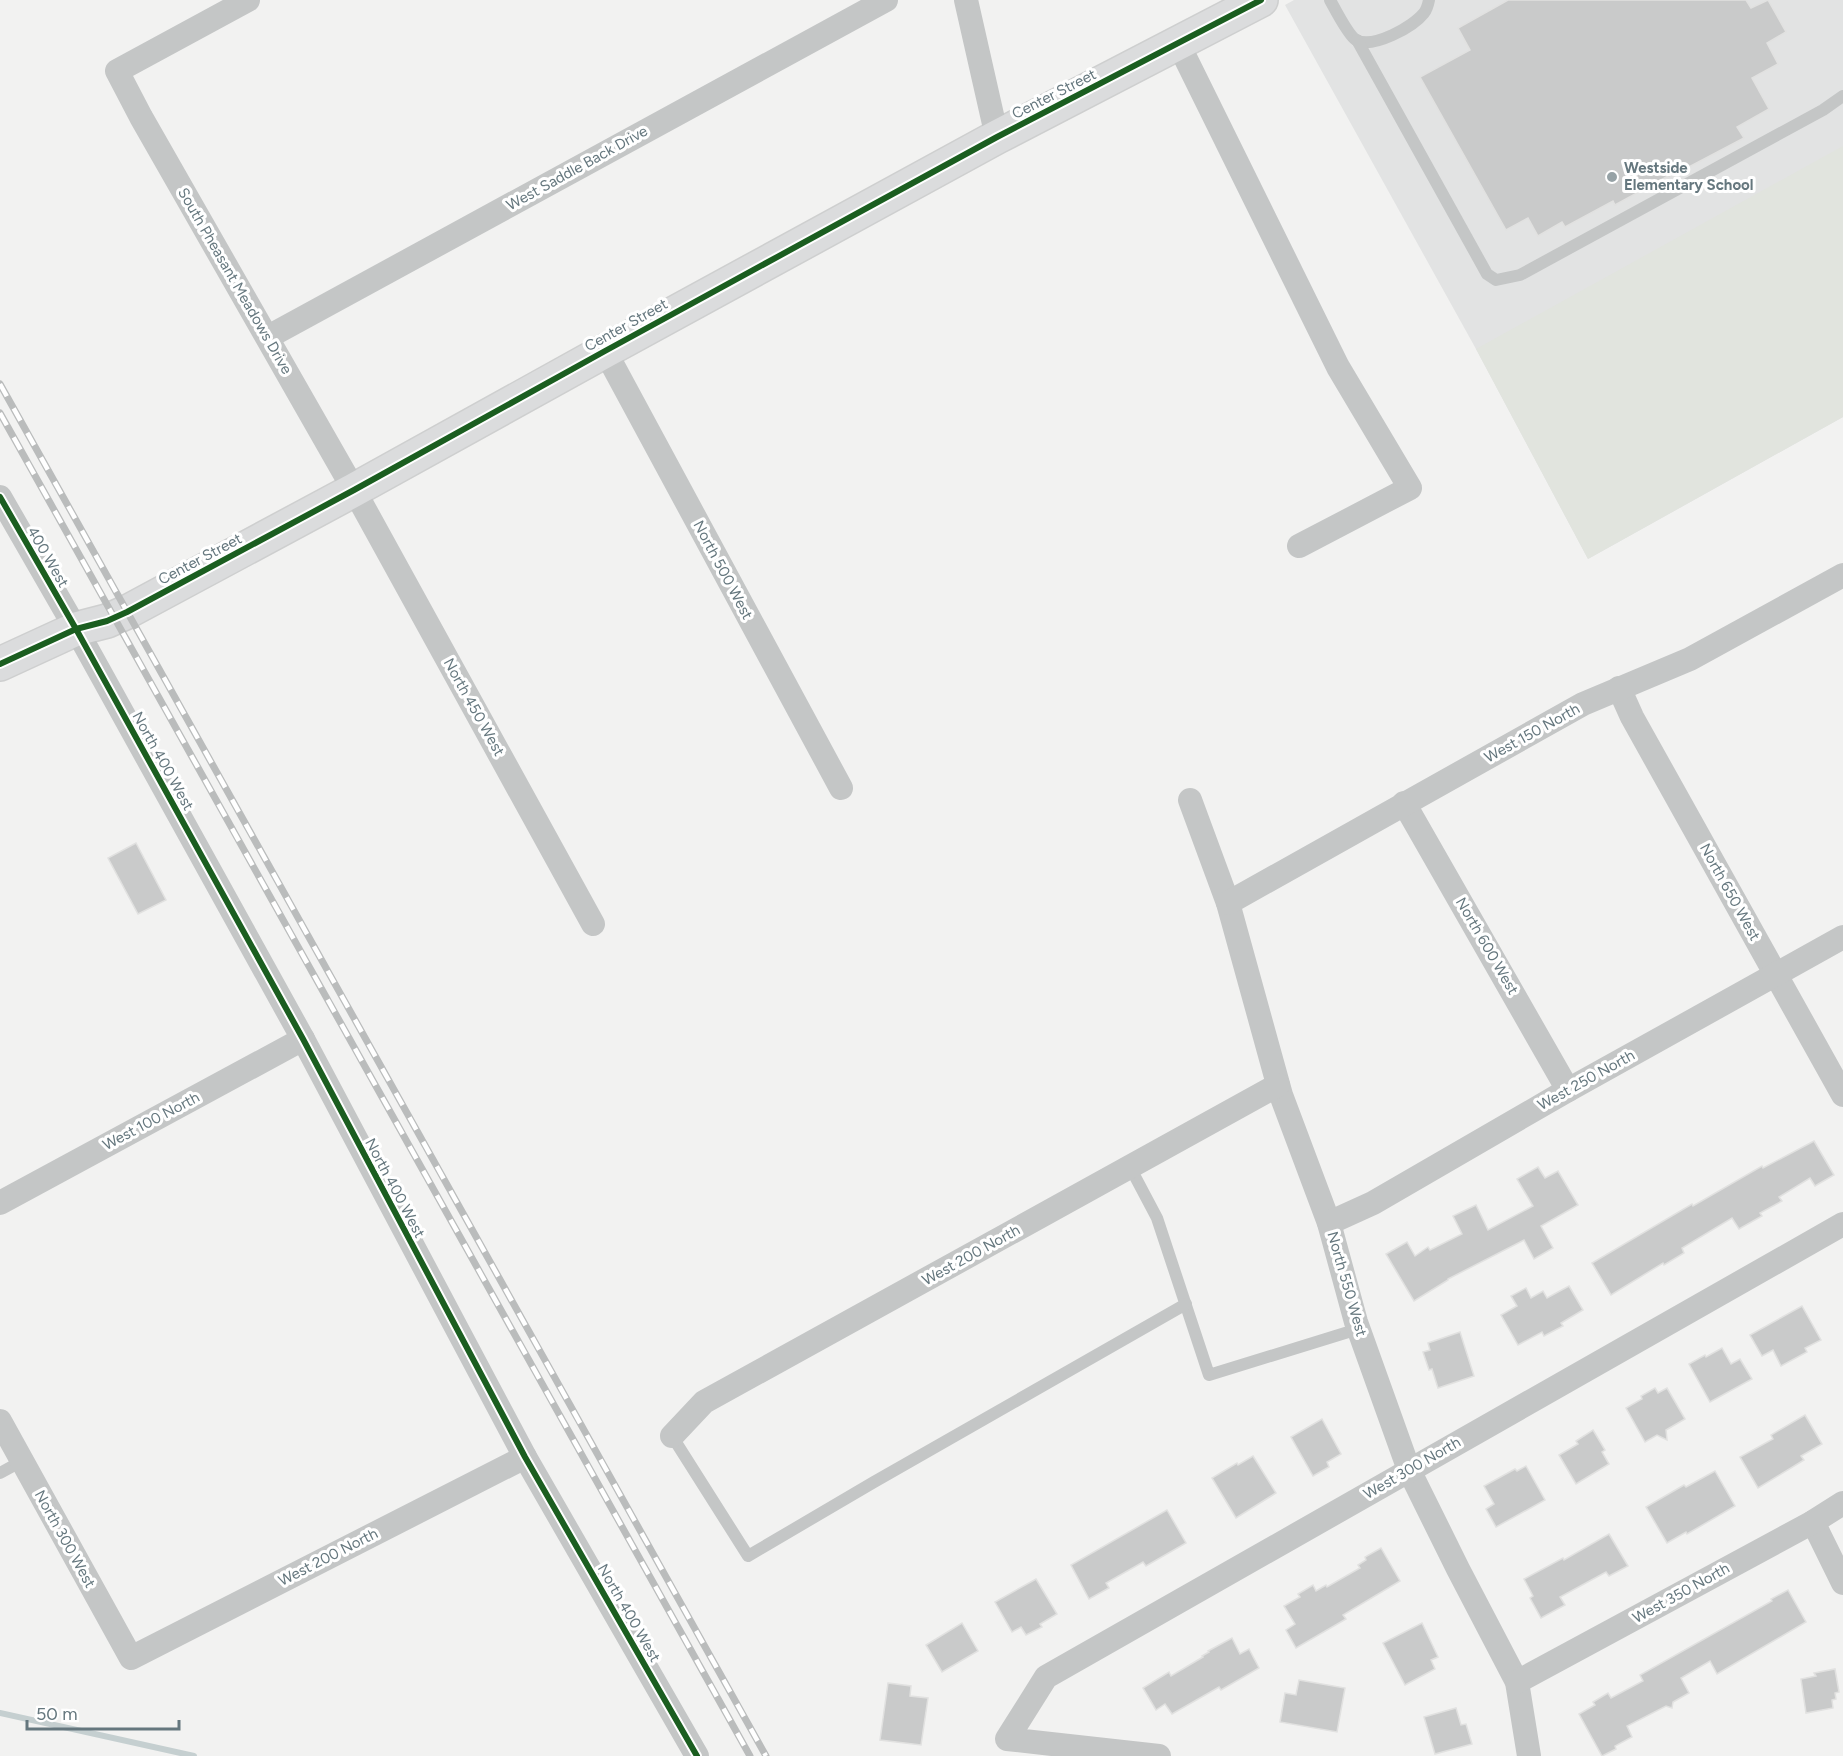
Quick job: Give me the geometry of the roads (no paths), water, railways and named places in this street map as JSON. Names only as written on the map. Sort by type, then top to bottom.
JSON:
[{"type":"street","name":"South Pheasant Meadows Drive","points":[[248,0],[117,71],[354,490]]},
{"type":"street","name":"West Saddle Back Drive","points":[[268,337],[886,0]]},
{"type":"street","points":[[966,0],[997,137]]},
{"type":"street","name":"Center Street","points":[[0,664],[76,629],[106,621],[127,612],[997,137],[1262,0]]},
{"type":"street","points":[[1178,43],[1338,367],[1410,489],[1299,546]]},
{"type":"street","name":"North 500 West","points":[[605,351],[841,788]]},
{"type":"street","name":"North 450 West","points":[[354,490],[593,924]]},
{"type":"street","name":"400 West","points":[[0,497],[76,629]]},
{"type":"street","name":"West 150 North","points":[[1228,903],[1583,705],[1690,659],[1843,576]]},
{"type":"street","name":"North 400 West","points":[[76,629],[303,1040],[525,1456],[697,1756]]},
{"type":"street","name":"North 650 West","points":[[1619,688],[1632,717],[1843,1095]]},
{"type":"street","name":"North 550 West","points":[[1190,800],[1228,903],[1278,1085],[1329,1223],[1358,1329],[1409,1470],[1517,1682],[1529,1756]]},
{"type":"street","name":"North 600 West","points":[[1404,803],[1568,1090]]},
{"type":"street","name":"West 250 North","points":[[1329,1223],[1373,1203],[1568,1090],[1843,937]]},
{"type":"street","name":"West 100 North","points":[[0,1203],[303,1040]]},
{"type":"street","name":"West 200 North","points":[[672,1436],[704,1402],[1278,1085]]},
{"type":"street","name":"West 300 North","points":[[1159,1756],[1007,1739],[1046,1677],[1843,1224]]},
{"type":"street","name":"North 300 West","points":[[0,1421],[131,1658]]},
{"type":"street","name":"West 200 North","points":[[131,1658],[525,1456]]},
{"type":"street","name":"West 350 North","points":[[1517,1682],[1813,1522],[1843,1503]]},
{"type":"street","points":[[1813,1522],[1843,1583]]},
{"type":"lane","points":[[1330,0],[1353,39],[1372,42],[1401,30],[1423,15],[1429,0]]},
{"type":"lane","points":[[1357,40],[1487,274],[1496,280],[1520,275],[1823,110],[1843,96]]},
{"type":"lane","points":[[1130,1167],[1157,1218],[1209,1375],[1358,1329]]},
{"type":"lane","points":[[672,1436],[748,1556],[1186,1304]]},
{"type":"lane","points":[[0,1473],[22,1461]]},
{"type":"waterway","points":[[0,1713],[194,1756]]},
{"type":"railway","points":[[0,384],[766,1756]]},
{"type":"railway","points":[[0,413],[750,1756]]},
{"type":"place","name":"Westside Elementary School","points":[[1612,177]]}]
